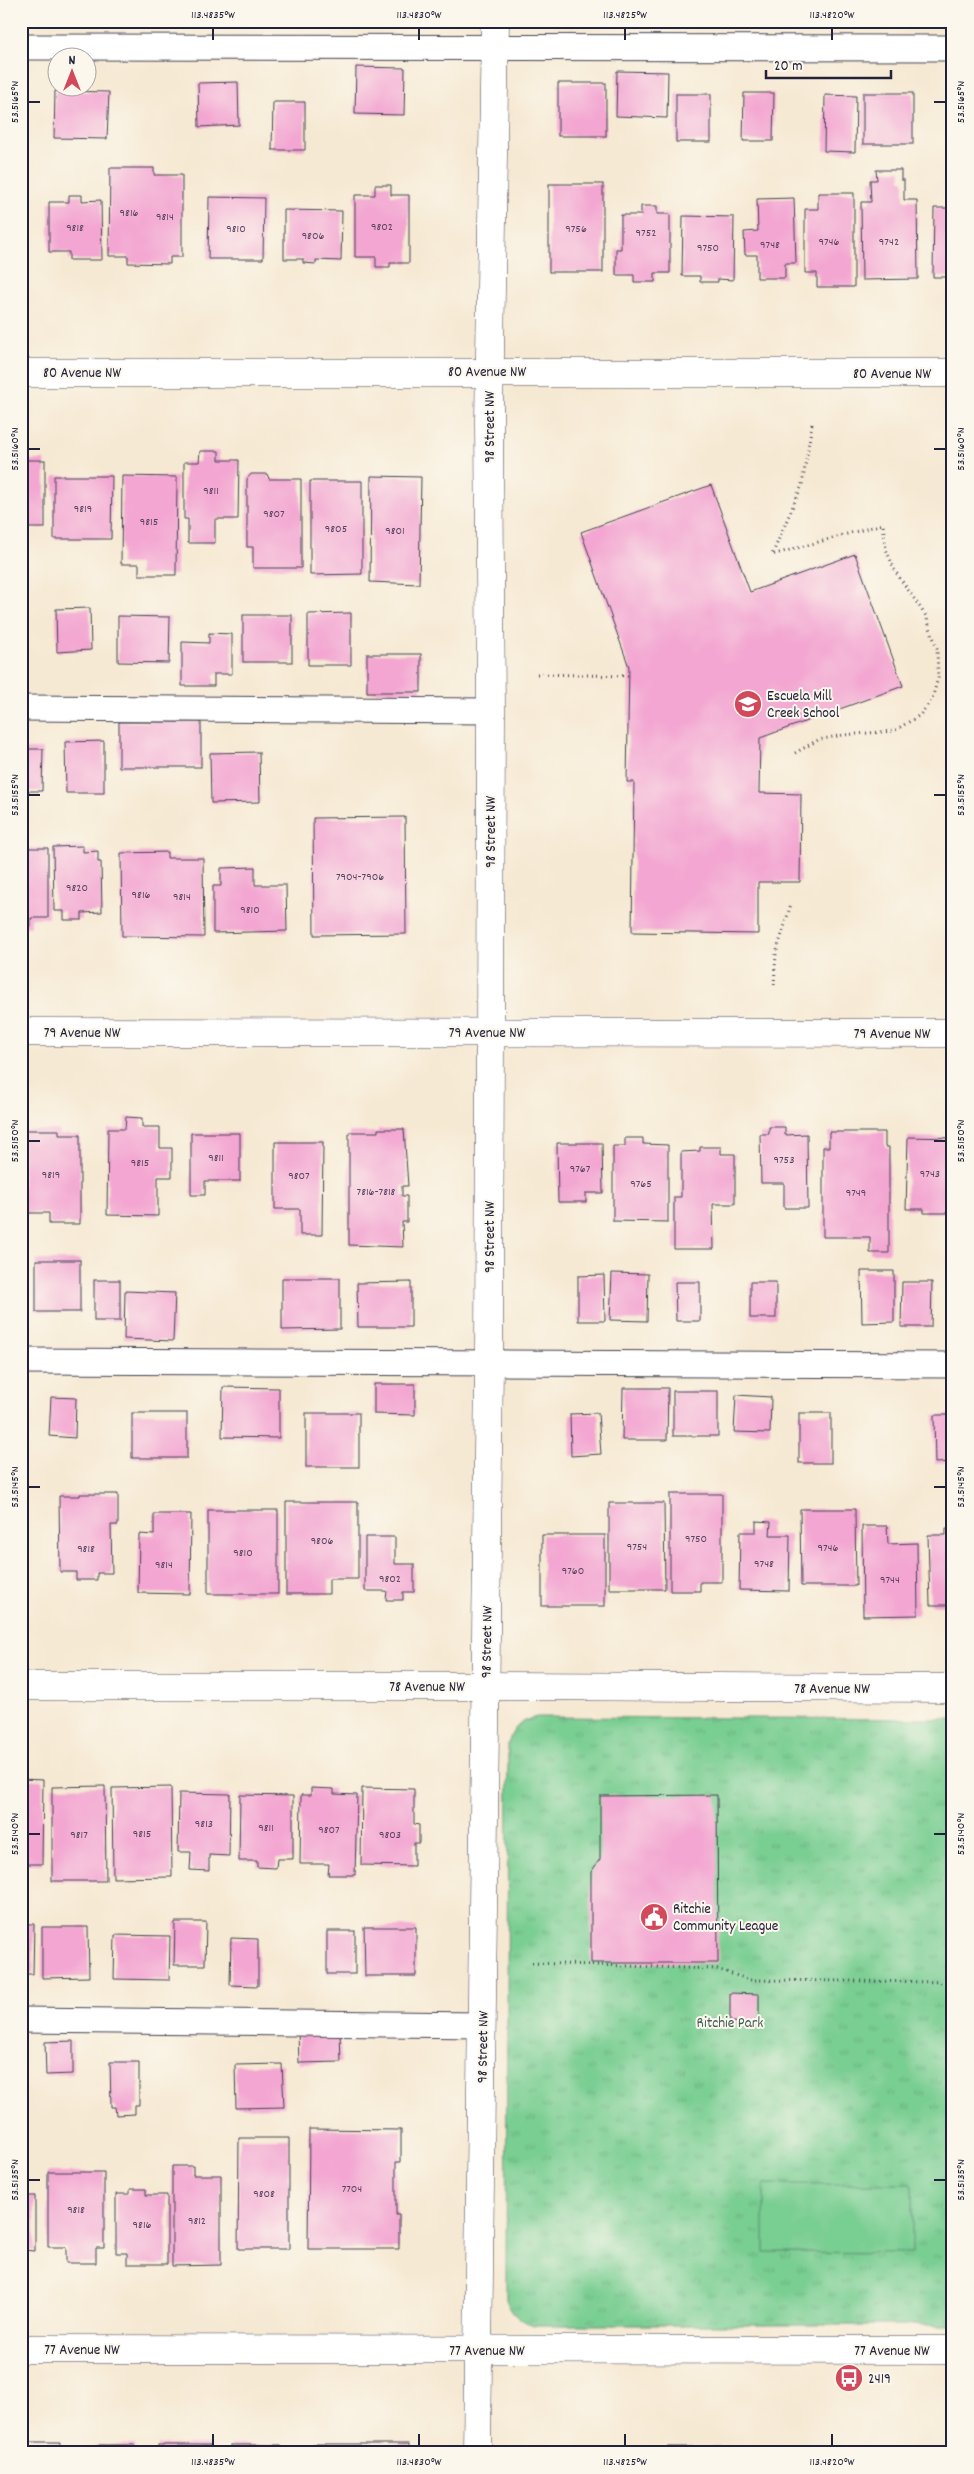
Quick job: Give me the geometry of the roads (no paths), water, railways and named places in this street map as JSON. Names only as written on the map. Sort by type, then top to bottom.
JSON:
[{"type":"street","name":"98 Street NW","points":[[478,2453],[489,1364],[491,711],[489,371],[495,34]]},
{"type":"street","name":"80 Avenue NW","points":[[21,373],[489,371],[953,373]]},
{"type":"street","name":"79 Avenue NW","points":[[21,1032],[953,1033]]},
{"type":"street","name":"78 Avenue NW","points":[[21,1686],[953,1688]]},
{"type":"street","name":"77 Avenue NW","points":[[21,2349],[953,2350]]},
{"type":"lane","points":[[21,47],[495,34],[953,48]]},
{"type":"lane","points":[[21,708],[491,711]]},
{"type":"lane","points":[[21,1361],[953,1365]]},
{"type":"lane","points":[[21,2020],[482,2025]]},
{"type":"place","name":"Escuela Mill Creek School","points":[[748,704]]},
{"type":"place","name":"Ritchie Community League","points":[[654,1917]]},
{"type":"place","name":"2419","points":[[849,2378]]},
{"type":"park label","name":"Ritchie Park","points":[[730,2022]]}]
